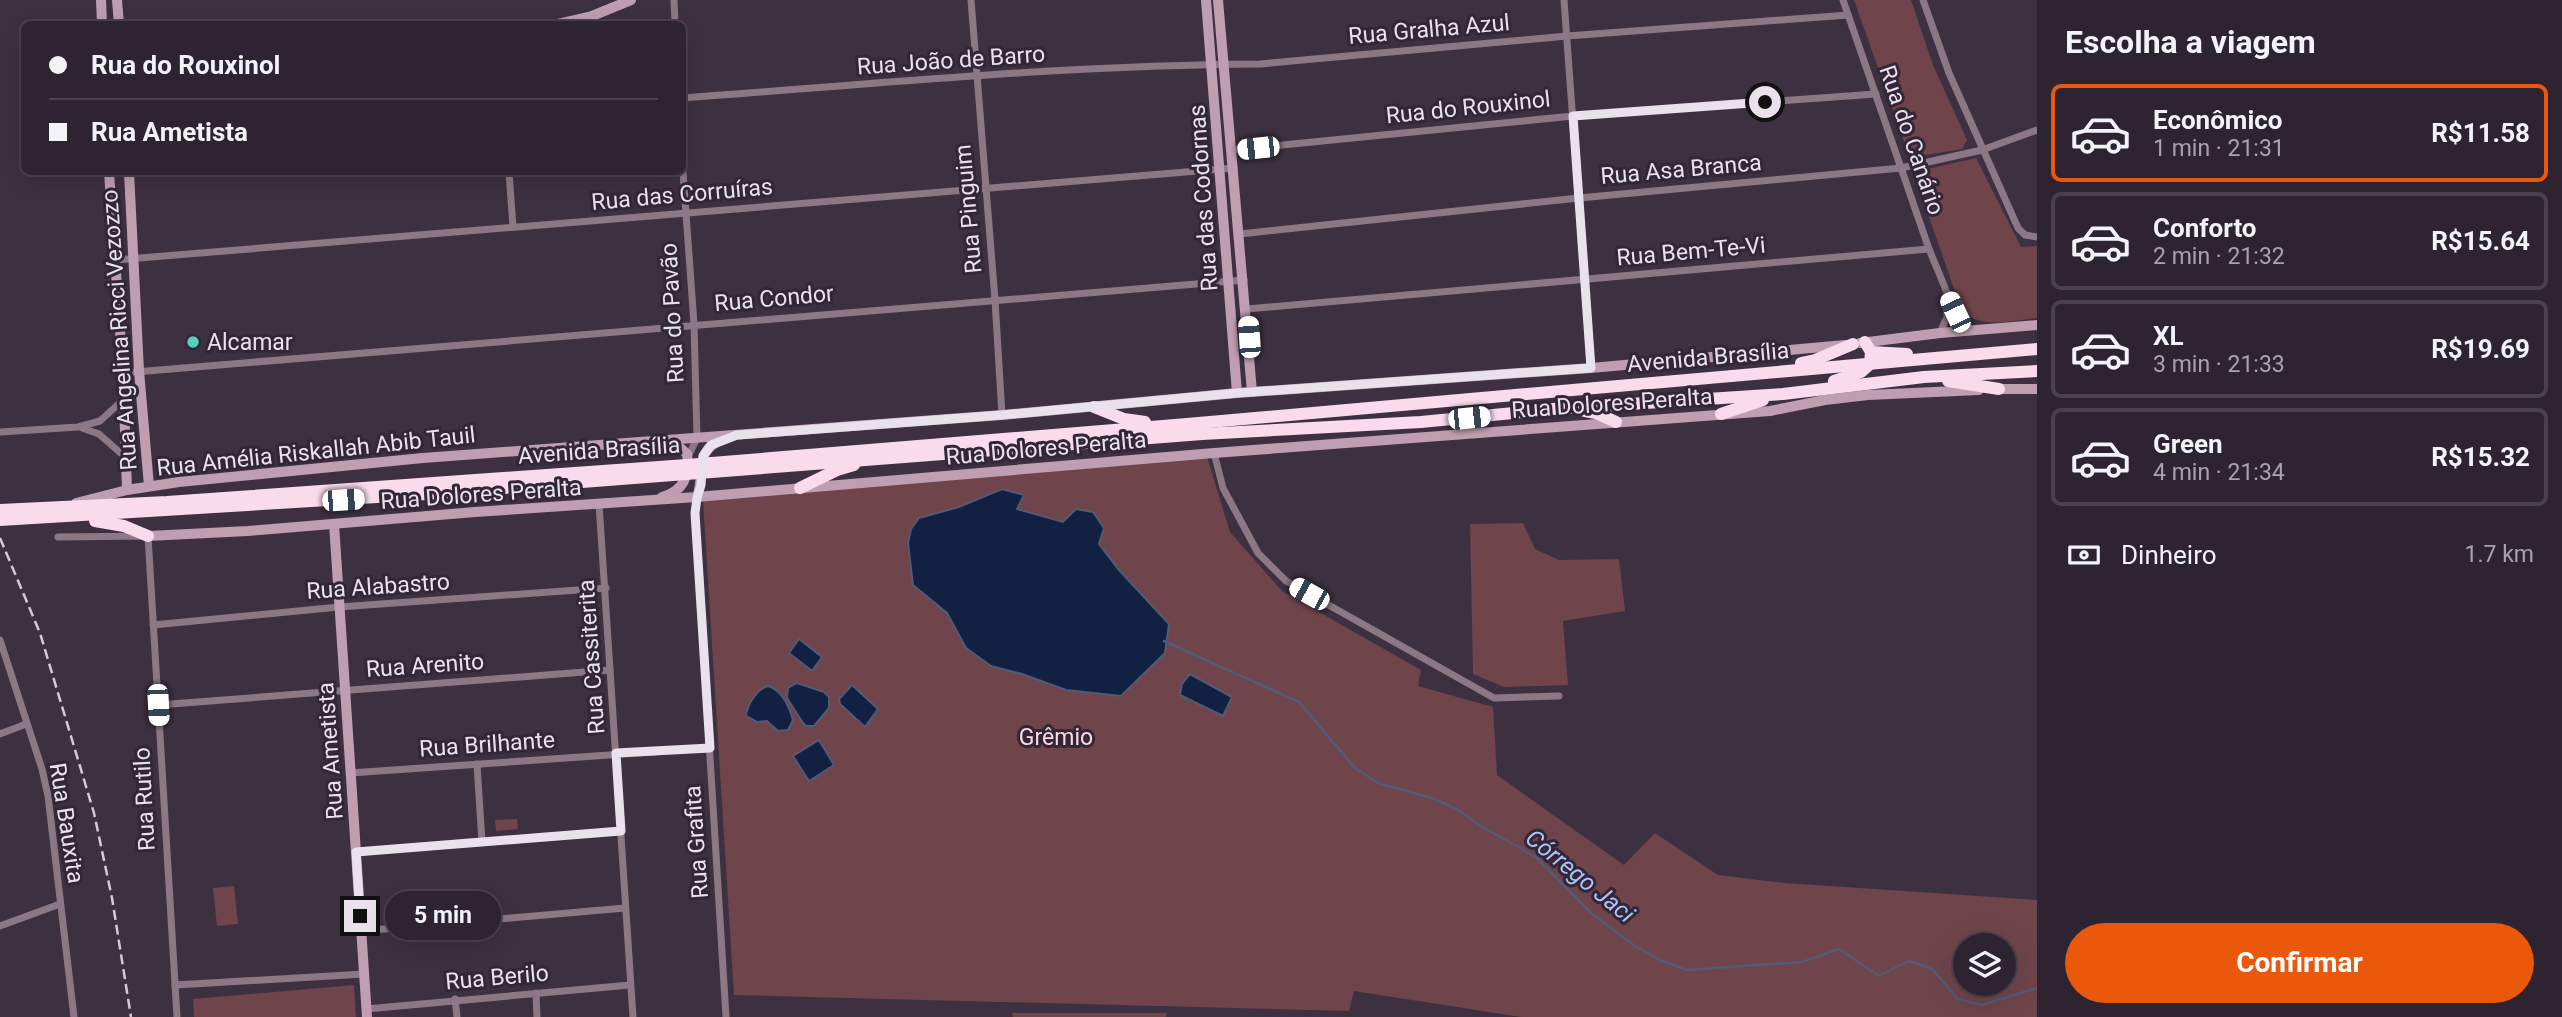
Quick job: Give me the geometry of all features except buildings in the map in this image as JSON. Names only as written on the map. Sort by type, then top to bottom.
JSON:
[{"type":"highway","name":"Avenida Brasília","points":[[702,471],[1187,424],[1731,376],[1865,350],[1956,357],[2037,349]]},
{"type":"highway","points":[[1731,376],[1865,350],[1861,372],[1810,389]]},
{"type":"highway","name":"Avenida Brasília","points":[[3,517],[426,494],[688,465],[702,471],[1202,434],[1421,422],[1553,409],[1783,394],[1924,377],[2037,371]]},
{"type":"highway","points":[[1924,377],[1999,389]]},
{"type":"highway","points":[[1721,414],[1783,394]]},
{"type":"highway","points":[[1094,407],[1124,419],[1187,424]]},
{"type":"highway","points":[[1553,409],[1597,413],[1616,422]]},
{"type":"highway","points":[[800,488],[837,470],[894,457]]},
{"type":"highway","points":[[66,512],[124,526],[148,536]]},
{"type":"main road","points":[[101,0],[102,21]]},
{"type":"main road","points":[[117,0],[119,21]]},
{"type":"main road","points":[[570,21],[592,16],[631,0]]},
{"type":"main road","name":"Rua das Codornas","points":[[1206,0],[1237,393]]},
{"type":"main road","name":"Rua das Codornas","points":[[1218,0],[1247,309],[1252,392]]},
{"type":"main road","points":[[1216,136],[1230,134]]},
{"type":"main road","name":"Rua Angelina Ricci Vezozzo","points":[[109,175],[123,373],[127,490]]},
{"type":"main road","name":"Rua Angelina Ricci Vezozzo","points":[[129,175],[139,371],[149,486]]},
{"type":"main road","name":"Rua Amélia Riskallah Abib Tauil","points":[[66,512],[127,490],[149,486],[423,458],[668,442],[1237,393],[1865,350],[1940,333],[2037,325]]},
{"type":"main road","name":"Rua Dolores Peralta","points":[[148,536],[697,498],[1214,453],[1770,411],[1868,395],[2037,389]]},
{"type":"main road","points":[[697,498],[703,456],[711,445],[737,435]]},
{"type":"main road","points":[[652,500],[669,495],[680,488],[688,465],[684,450],[668,442]]},
{"type":"main road","points":[[702,471],[709,488],[726,494]]},
{"type":"main road","name":"Rua Ametista","points":[[334,524],[367,1013]]},
{"type":"street","points":[[674,0],[675,21]]},
{"type":"street","name":"Rua Pinguim","points":[[971,0],[1002,415]]},
{"type":"street","points":[[1564,0],[1591,368]]},
{"type":"street","name":"Rua do Canário","points":[[1843,0],[1929,249],[1955,312],[1971,330]]},
{"type":"street","points":[[1923,0],[1949,73],[2018,228],[2025,235],[2037,237]]},
{"type":"street","name":"Rua Gralha Azul","points":[[1223,63],[1260,64],[1567,36],[1848,15]]},
{"type":"street","name":"Rua João de Barro","points":[[686,98],[977,76],[1223,63]]},
{"type":"street","name":"Rua do Rouxinol","points":[[1232,150],[1573,116],[1876,94]]},
{"type":"street","name":"Rua Asa Branca","points":[[1240,234],[1578,198],[1901,168],[1982,150],[2037,130]]},
{"type":"street","name":"Rua das Corruíras","points":[[115,260],[1234,168]]},
{"type":"street","points":[[509,175],[513,227]]},
{"type":"street","name":"Rua do Pavão","points":[[683,175],[694,324],[697,438],[688,465]]},
{"type":"street","name":"Rua Bem-Te-Vi","points":[[1247,309],[1929,249]]},
{"type":"street","name":"Rua Condor","points":[[123,373],[1244,280]]},
{"type":"street","points":[[1940,333],[1947,317],[1946,292]]},
{"type":"street","points":[[0,432],[78,427],[100,421],[124,399]]},
{"type":"street","points":[[78,427],[99,434],[125,457]]},
{"type":"street","points":[[1214,453],[1223,488],[1258,553],[1286,581],[1494,698],[1559,696]]},
{"type":"street","name":"Rua Grafita","points":[[697,498],[695,513],[726,1017]]},
{"type":"street","name":"Rua Cassiterita","points":[[600,504],[633,1017]]},
{"type":"street","name":"Rua Dolores Peralta","points":[[58,537],[148,536]]},
{"type":"street","name":"Rua Rutilo","points":[[148,536],[177,1017]]},
{"type":"street","name":"Rua Alabastro","points":[[153,625],[339,607],[606,588]]},
{"type":"street","name":"Rua Bauxita","points":[[0,640],[42,769],[50,808],[74,1017]]},
{"type":"street","name":"Rua Arenito","points":[[158,705],[610,670]]},
{"type":"street","points":[[0,734],[26,724]]},
{"type":"street","name":"Rua Brilhante","points":[[350,773],[710,748]]},
{"type":"street","points":[[477,764],[482,842]]},
{"type":"street","points":[[356,852],[621,831]]},
{"type":"street","points":[[0,926],[60,904]]},
{"type":"street","points":[[361,931],[625,908]]},
{"type":"street","points":[[175,985],[364,974]]},
{"type":"street","name":"Rua Berilo","points":[[367,1013],[456,999],[630,985]]},
{"type":"street","points":[[536,993],[537,1017]]},
{"type":"street","points":[[456,999],[457,1017]]},
{"type":"green space","points":[[1854,0],[1911,0],[1933,65],[1967,140],[1962,149],[1914,157],[1909,155]]},
{"type":"green space","points":[[1976,158],[2021,247],[2037,246],[2037,318],[1989,322],[1980,321],[1962,312],[1916,179],[1919,171]]},
{"type":"green space","name":"Grêmio","points":[[1207,457],[1230,532],[1282,591],[1421,670],[1418,686],[1493,707],[1497,775],[1624,865],[1655,833],[1718,875],[1785,883],[2037,900],[2037,1017],[1521,1017],[1354,991],[1349,1011],[734,995],[703,500]]},
{"type":"green space","points":[[1523,523],[1535,549],[1559,560],[1619,559],[1625,611],[1563,621],[1568,685],[1504,687],[1473,674],[1470,524]]},
{"type":"green space","points":[[517,819],[518,829],[496,831],[495,820]]},
{"type":"green space","points":[[234,886],[238,924],[217,926],[213,888]]},
{"type":"green space","points":[[354,985],[356,1017],[194,1017],[193,999]]},
{"type":"green space","points":[[1012,1013],[1167,1013],[1166,1017],[1013,1017]]},
{"type":"water","points":[[1002,489],[1024,495],[1017,509],[1063,522],[1076,509],[1093,512],[1104,528],[1099,544],[1169,624],[1165,653],[1121,696],[1066,690],[991,666],[966,648],[947,613],[913,585],[908,543],[911,529],[919,518],[959,507]]},
{"type":"water","points":[[799,639],[822,657],[812,671],[789,653]]},
{"type":"water","points":[[1190,674],[1232,697],[1223,716],[1180,695],[1182,684]]},
{"type":"water","points":[[797,683],[824,692],[829,697],[829,708],[814,726],[806,726],[803,723],[787,698],[788,688]]},
{"type":"water","points":[[852,685],[878,709],[865,727],[840,704],[839,699]]},
{"type":"water","points":[[768,686],[777,691],[787,704],[793,720],[788,730],[778,731],[767,721],[757,722],[746,716],[753,698]]},
{"type":"water","points":[[819,740],[834,765],[809,781],[793,756]]},
{"type":"waterway","name":"Córrego Jaci","points":[[1164,641],[1299,702],[1355,768],[1378,783],[1435,799],[1460,811],[1484,828],[1536,857],[1591,913],[1635,946],[1660,960],[1687,970],[1802,962],[1839,949],[1879,976],[1909,961],[1932,969],[1958,999],[1982,1005],[2037,988]]},
{"type":"railway","points":[[0,538],[40,633],[94,813],[112,898],[131,1017]]},
{"type":"place","name":"Alcamar","points":[[193,342]]},
{"type":"route","points":[[360,916],[356,852],[621,831],[616,753],[710,748],[695,513],[702,478],[701,463],[711,445],[737,435],[787,430],[1002,415],[1237,393],[1591,368],[1573,116],[1765,102]]}]
